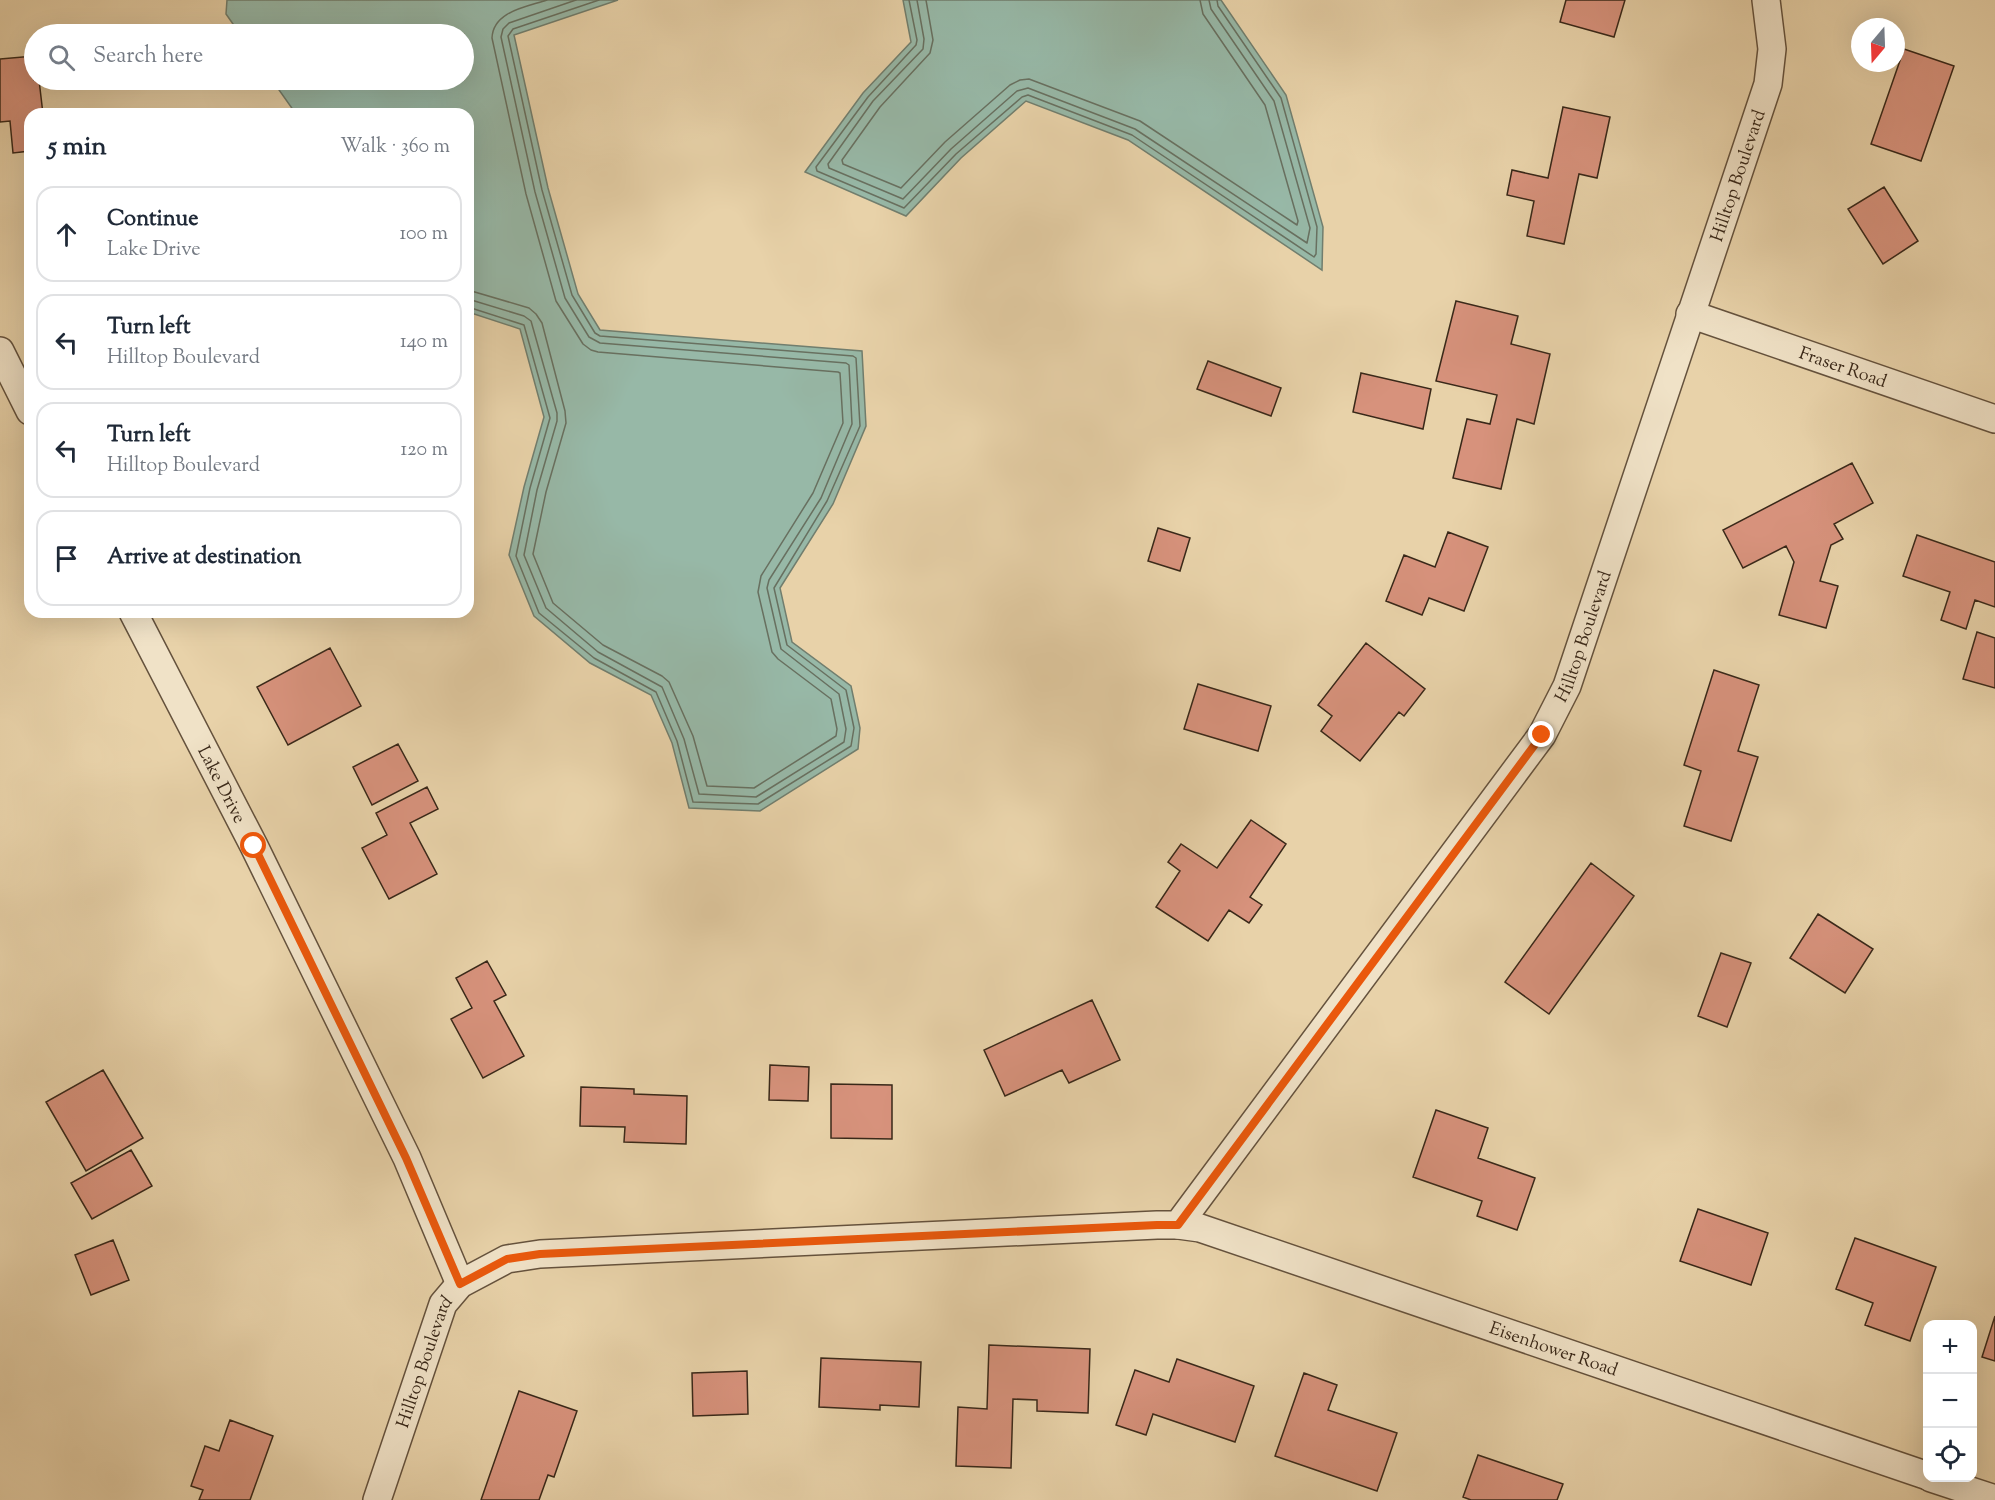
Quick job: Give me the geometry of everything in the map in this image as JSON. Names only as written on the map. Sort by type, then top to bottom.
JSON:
[{"type":"street","name":"Hilltop Boulevard","points":[[377,1500],[443,1304],[460,1284],[507,1259],[540,1254],[1178,1225],[1542,735],[1567,686],[1768,84],[1772,49],[1766,0]]},
{"type":"street","name":"Fraser Road","points":[[1690,314],[1995,419]]},
{"type":"street","points":[[0,351],[24,399]]},
{"type":"street","name":"Lake Drive","points":[[136,618],[254,846],[406,1158],[460,1284]]},
{"type":"street","name":"Eisenhower Road","points":[[1178,1225],[1200,1228],[1923,1475]]},
{"type":"street","name":"Eisenhower Road","points":[[1944,1482],[1995,1499]]},
{"type":"water","points":[[227,0],[618,0],[514,35],[548,188],[578,294],[600,330],[862,351],[866,426],[833,504],[780,588],[792,642],[851,686],[860,728],[858,749],[760,811],[689,808],[672,743],[651,695],[590,663],[534,616],[509,555],[524,487],[544,417],[520,329],[474,314],[474,108],[292,108],[279,90],[474,90],[474,24],[233,24],[226,14]]},
{"type":"water","points":[[903,0],[1221,0],[1286,95],[1323,227],[1322,270],[1128,140],[1026,101],[961,158],[906,216],[805,172],[863,93],[911,42]]},
{"type":"building","points":[[1566,0],[1625,0],[1614,37],[1560,22]]},
{"type":"building","points":[[1905,49],[1954,66],[1921,161],[1871,144],[1896,72],[1905,72]]},
{"type":"building","points":[[24,57],[24,90],[40,90],[42,108],[24,108],[24,152],[13,153],[10,121],[0,122],[0,59]]},
{"type":"building","points":[[1563,107],[1610,117],[1597,178],[1579,174],[1564,244],[1527,236],[1534,201],[1507,195],[1512,170],[1548,178]]},
{"type":"building","points":[[1884,187],[1918,241],[1883,264],[1848,209]]},
{"type":"building","points":[[1456,301],[1518,316],[1511,344],[1550,354],[1534,424],[1517,419],[1501,489],[1453,478],[1467,419],[1490,424],[1497,395],[1436,381]]},
{"type":"building","points":[[1208,361],[1281,388],[1271,416],[1197,389]]},
{"type":"building","points":[[1361,373],[1431,389],[1423,429],[1353,412]]},
{"type":"building","points":[[1852,463],[1873,503],[1834,524],[1843,539],[1831,545],[1820,581],[1838,586],[1826,628],[1779,615],[1794,562],[1786,546],[1743,568],[1723,530]]},
{"type":"building","points":[[1158,528],[1190,538],[1180,571],[1148,561]]},
{"type":"building","points":[[1448,532],[1488,547],[1464,611],[1429,598],[1422,615],[1386,601],[1404,555],[1435,567]]},
{"type":"building","points":[[1917,535],[1995,562],[1995,607],[1975,600],[1966,629],[1941,620],[1950,592],[1903,576]]},
{"type":"building","points":[[1977,632],[1995,638],[1995,688],[1963,679]]},
{"type":"building","points":[[1366,643],[1425,689],[1404,716],[1399,712],[1360,761],[1321,731],[1332,716],[1318,705]]},
{"type":"building","points":[[330,648],[361,706],[288,745],[257,687]]},
{"type":"building","points":[[1714,670],[1759,685],[1738,751],[1758,757],[1731,841],[1684,826],[1701,771],[1684,765]]},
{"type":"building","points":[[1198,684],[1271,706],[1258,751],[1184,729]]},
{"type":"building","points":[[398,744],[418,781],[372,805],[353,767]]},
{"type":"building","points":[[427,787],[438,809],[410,823],[437,874],[389,899],[362,848],[387,835],[376,813]]},
{"type":"building","points":[[1251,820],[1286,844],[1250,897],[1262,905],[1249,923],[1229,910],[1208,941],[1156,907],[1180,871],[1168,862],[1181,844],[1217,868]]},
{"type":"building","points":[[1591,863],[1634,896],[1549,1014],[1505,982]]},
{"type":"building","points":[[1818,914],[1873,949],[1845,993],[1790,958]]},
{"type":"building","points":[[1721,953],[1751,963],[1727,1027],[1698,1016]]},
{"type":"building","points":[[487,961],[506,995],[494,1001],[524,1056],[483,1078],[451,1019],[472,1008],[456,978]]},
{"type":"building","points":[[1092,1000],[1120,1060],[1069,1083],[1062,1070],[1005,1096],[984,1050]]},
{"type":"building","points":[[770,1065],[809,1067],[808,1101],[769,1100]]},
{"type":"building","points":[[103,1070],[143,1138],[86,1171],[46,1102]]},
{"type":"building","points":[[831,1084],[892,1085],[892,1139],[831,1138]]},
{"type":"building","points":[[581,1087],[634,1089],[634,1094],[687,1096],[686,1144],[624,1142],[625,1127],[580,1126]]},
{"type":"building","points":[[1436,1110],[1488,1128],[1478,1158],[1535,1178],[1517,1230],[1477,1216],[1482,1201],[1413,1177]]},
{"type":"building","points":[[131,1150],[152,1186],[92,1219],[71,1183]]},
{"type":"building","points":[[1698,1209],[1768,1233],[1751,1285],[1680,1261]]},
{"type":"building","points":[[1855,1238],[1936,1267],[1910,1341],[1865,1325],[1873,1303],[1836,1289]]},
{"type":"building","points":[[113,1240],[129,1280],[91,1295],[75,1255]]},
{"type":"building","points":[[1995,1316],[1995,1361],[1982,1357]]},
{"type":"building","points":[[989,1345],[1090,1349],[1088,1413],[1037,1411],[1037,1400],[1013,1399],[1011,1468],[956,1466],[958,1407],[987,1409]]},
{"type":"building","points":[[821,1358],[921,1362],[919,1407],[880,1405],[880,1410],[819,1407]]},
{"type":"building","points":[[1177,1359],[1254,1386],[1235,1442],[1153,1414],[1146,1435],[1116,1425],[1135,1370],[1169,1382]]},
{"type":"building","points":[[747,1371],[748,1414],[693,1416],[692,1373]]},
{"type":"building","points":[[1304,1373],[1337,1385],[1328,1410],[1397,1433],[1377,1491],[1275,1456]]},
{"type":"building","points":[[519,1391],[577,1411],[554,1477],[548,1475],[539,1500],[481,1500]]},
{"type":"building","points":[[230,1420],[273,1436],[250,1500],[199,1500],[203,1490],[191,1486],[205,1446],[219,1451]]},
{"type":"building","points":[[1478,1455],[1563,1484],[1557,1500],[1471,1500],[1463,1497]]},
{"type":"route","points":[[254,846],[406,1158],[460,1284],[507,1259],[540,1254],[1178,1225],[1542,735]]}]
